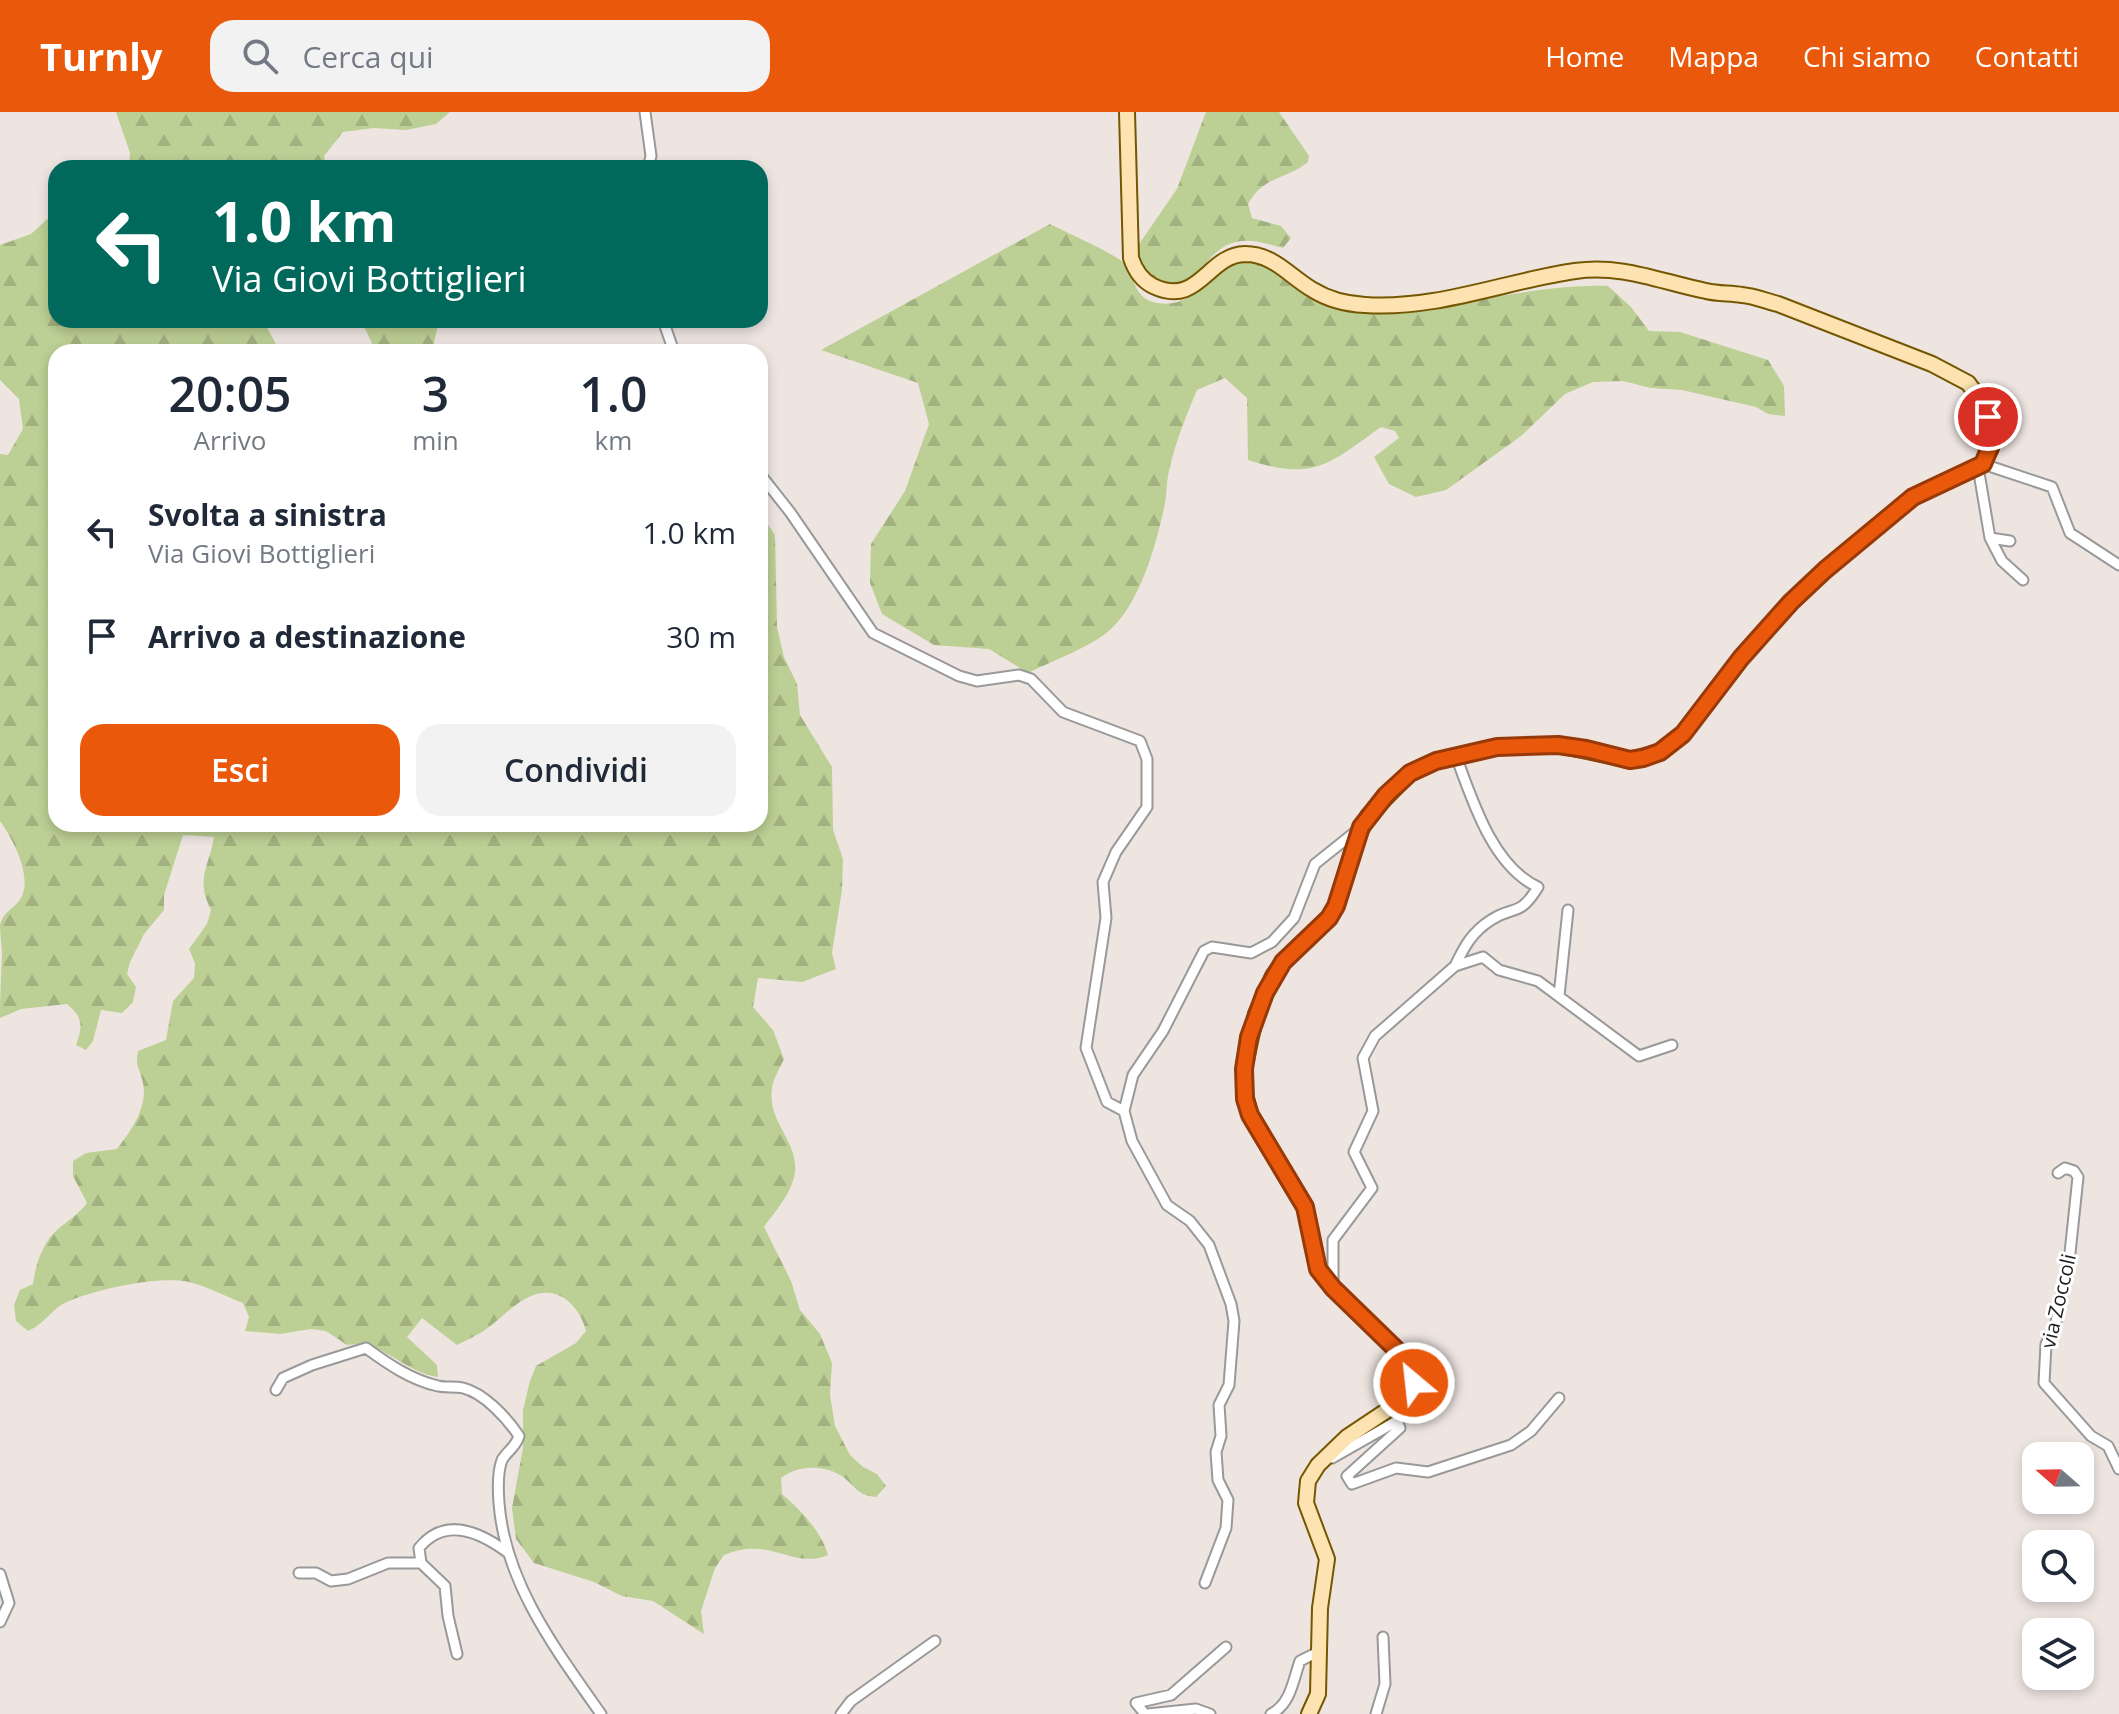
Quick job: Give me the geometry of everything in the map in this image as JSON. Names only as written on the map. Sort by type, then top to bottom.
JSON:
[{"type":"street","points":[[645,112],[650,160]]},
{"type":"street","points":[[1127,112],[1131,258],[1139,275],[1158,288],[1169,291],[1188,289],[1219,264],[1236,255],[1246,254],[1278,264],[1302,284],[1325,296],[1368,305],[1444,298],[1577,270],[1615,268],[1701,290],[1751,296],[1778,304],[1932,364],[1956,375],[1975,390],[1988,417],[1992,437],[1990,453],[1981,466],[1913,497],[1791,602],[1741,658],[1683,734],[1660,752],[1630,760],[1586,749],[1543,744],[1497,747],[1436,761],[1410,773],[1386,795],[1361,827],[1315,864],[1294,918],[1272,942],[1251,953],[1217,947],[1204,951],[1163,1031],[1133,1075],[1124,1111],[1132,1141],[1167,1205],[1190,1221],[1209,1245],[1231,1304],[1234,1321],[1229,1385],[1219,1405],[1221,1436],[1216,1452],[1218,1480],[1228,1500],[1226,1528],[1205,1583]]},
{"type":"street","points":[[1981,466],[1990,538],[2002,561],[2023,580]]},
{"type":"street","points":[[1981,466],[2052,487],[2070,533],[2119,565]]},
{"type":"street","points":[[768,484],[873,633],[959,676],[977,681],[1019,675],[1031,679],[1063,712],[1140,741],[1147,759],[1147,807],[1116,852],[1103,882],[1106,918],[1086,1048],[1107,1102],[1124,1111]]},
{"type":"street","points":[[1990,538],[2010,541]]},
{"type":"street","points":[[1333,1288],[1333,1240],[1372,1188],[1354,1152],[1373,1111],[1363,1058],[1375,1036],[1455,966],[1469,937],[1493,918],[1515,912],[1530,901],[1538,887],[1526,882],[1505,862],[1476,810],[1456,756]]},
{"type":"street","points":[[1309,1714],[1318,1694],[1321,1588],[1327,1559],[1310,1518],[1306,1491],[1308,1481],[1318,1465],[1347,1437],[1404,1399],[1414,1383],[1405,1358],[1333,1288],[1318,1269],[1305,1207],[1250,1115],[1244,1089],[1244,1069],[1249,1037],[1265,993],[1283,962],[1329,918],[1336,906],[1361,827]]},
{"type":"street","points":[[1559,996],[1568,910]]},
{"type":"street","points":[[1455,966],[1483,957],[1499,970],[1538,981],[1639,1056],[1672,1045]]},
{"type":"street","name":"via Zoccoli","points":[[2058,1173],[2065,1168],[2078,1177],[2070,1253],[2055,1327],[2046,1344],[2044,1383],[2091,1436],[2108,1446],[2119,1469]]},
{"type":"street","points":[[276,1390],[283,1378],[366,1348],[400,1372],[438,1387],[464,1388],[489,1403],[519,1436],[516,1446],[503,1459],[497,1487],[501,1531],[507,1552],[530,1604],[556,1649],[601,1714]]},
{"type":"street","points":[[1318,1465],[1397,1421],[1400,1428],[1347,1476],[1352,1484],[1396,1468],[1428,1472],[1511,1445],[1531,1431],[1559,1398]]},
{"type":"street","points":[[457,1654],[444,1597],[445,1586],[421,1563],[419,1548],[427,1538],[459,1528],[507,1552]]},
{"type":"street","points":[[299,1573],[316,1573],[331,1581],[348,1579],[388,1563],[421,1563]]},
{"type":"street","points":[[0,1574],[9,1603],[0,1622]]},
{"type":"street","points":[[1376,1714],[1385,1684],[1383,1637]]},
{"type":"street","points":[[841,1714],[851,1701],[935,1641]]},
{"type":"street","points":[[1210,1714],[1196,1709],[1146,1714],[1136,1703],[1171,1695],[1226,1647]]},
{"type":"street","points":[[1271,1714],[1277,1712],[1290,1695],[1300,1661],[1318,1652]]},
{"type":"green space","points":[[116,112],[450,112],[436,124],[406,130],[374,128],[343,132],[324,156],[325,160],[130,160]]},
{"type":"green space","points":[[1206,112],[1279,112],[1309,156],[1308,162],[1268,183],[1248,204],[1252,218],[1281,226],[1291,238],[1283,248],[1255,241],[1234,242],[1217,252],[1188,281],[1168,284],[1146,275],[1135,250],[1177,189]]},
{"type":"green space","points":[[48,219],[48,328],[267,328],[276,344],[48,344],[48,832],[768,832],[768,525],[775,535],[777,627],[784,657],[797,684],[800,715],[832,767],[833,830],[843,859],[842,890],[832,953],[836,969],[802,982],[758,978],[753,1007],[773,1030],[784,1059],[773,1085],[774,1111],[795,1161],[794,1179],[787,1194],[764,1227],[791,1281],[800,1310],[820,1334],[832,1363],[830,1395],[835,1426],[850,1455],[877,1474],[886,1486],[876,1497],[869,1496],[833,1471],[817,1468],[794,1471],[781,1478],[782,1494],[810,1522],[828,1555],[803,1559],[755,1549],[724,1555],[715,1568],[701,1611],[704,1634],[653,1601],[622,1596],[594,1582],[534,1563],[516,1539],[512,1508],[523,1448],[523,1410],[530,1381],[536,1366],[576,1343],[586,1331],[579,1313],[559,1295],[541,1293],[531,1296],[485,1330],[457,1345],[422,1318],[407,1337],[437,1365],[438,1377],[371,1347],[347,1345],[326,1331],[311,1329],[280,1334],[245,1331],[249,1317],[243,1303],[184,1281],[141,1282],[79,1297],[62,1305],[28,1331],[16,1321],[14,1305],[20,1290],[33,1284],[38,1262],[48,1241],[87,1203],[73,1176],[73,1161],[86,1153],[117,1149],[141,1110],[144,1092],[137,1065],[138,1051],[166,1040],[173,1001],[194,978],[195,963],[189,949],[207,924],[211,910],[204,881],[214,837],[183,835],[164,895],[164,910],[144,934],[130,962],[127,974],[136,987],[133,1002],[122,1013],[101,1010],[93,1041],[86,1050],[76,1045],[80,1022],[67,1004],[21,1009],[0,1018],[0,925],[5,914],[19,901],[25,882],[16,849],[0,821],[0,454],[8,455],[23,429],[19,399],[0,380],[0,245],[31,234]]},
{"type":"green space","points":[[1050,224],[1120,260],[1142,296],[1153,302],[1169,304],[1194,294],[1235,262],[1248,261],[1267,267],[1313,299],[1343,309],[1369,313],[1406,313],[1540,290],[1608,286],[1631,307],[1649,331],[1680,332],[1768,360],[1784,386],[1785,416],[1682,390],[1651,388],[1623,381],[1593,382],[1565,394],[1521,436],[1446,490],[1416,497],[1389,484],[1374,457],[1399,438],[1395,431],[1381,427],[1319,466],[1289,469],[1248,460],[1247,398],[1225,378],[1197,390],[1171,461],[1164,508],[1151,558],[1127,610],[1105,634],[1028,673],[989,649],[934,645],[882,614],[870,583],[871,544],[905,491],[929,424],[918,383],[821,350]]},
{"type":"green space","points":[[365,328],[437,328],[434,344],[372,344]]},
{"type":"route","points":[[1414,1383],[1405,1358],[1333,1288],[1318,1269],[1308,1215],[1250,1115],[1244,1089],[1249,1037],[1265,993],[1283,962],[1329,918],[1336,906],[1361,827],[1397,784],[1410,773],[1436,761],[1497,747],[1543,744],[1572,746],[1637,760],[1668,747],[1698,716],[1763,632],[1825,570],[1913,497],[1983,464],[1992,442],[1988,417]]}]
